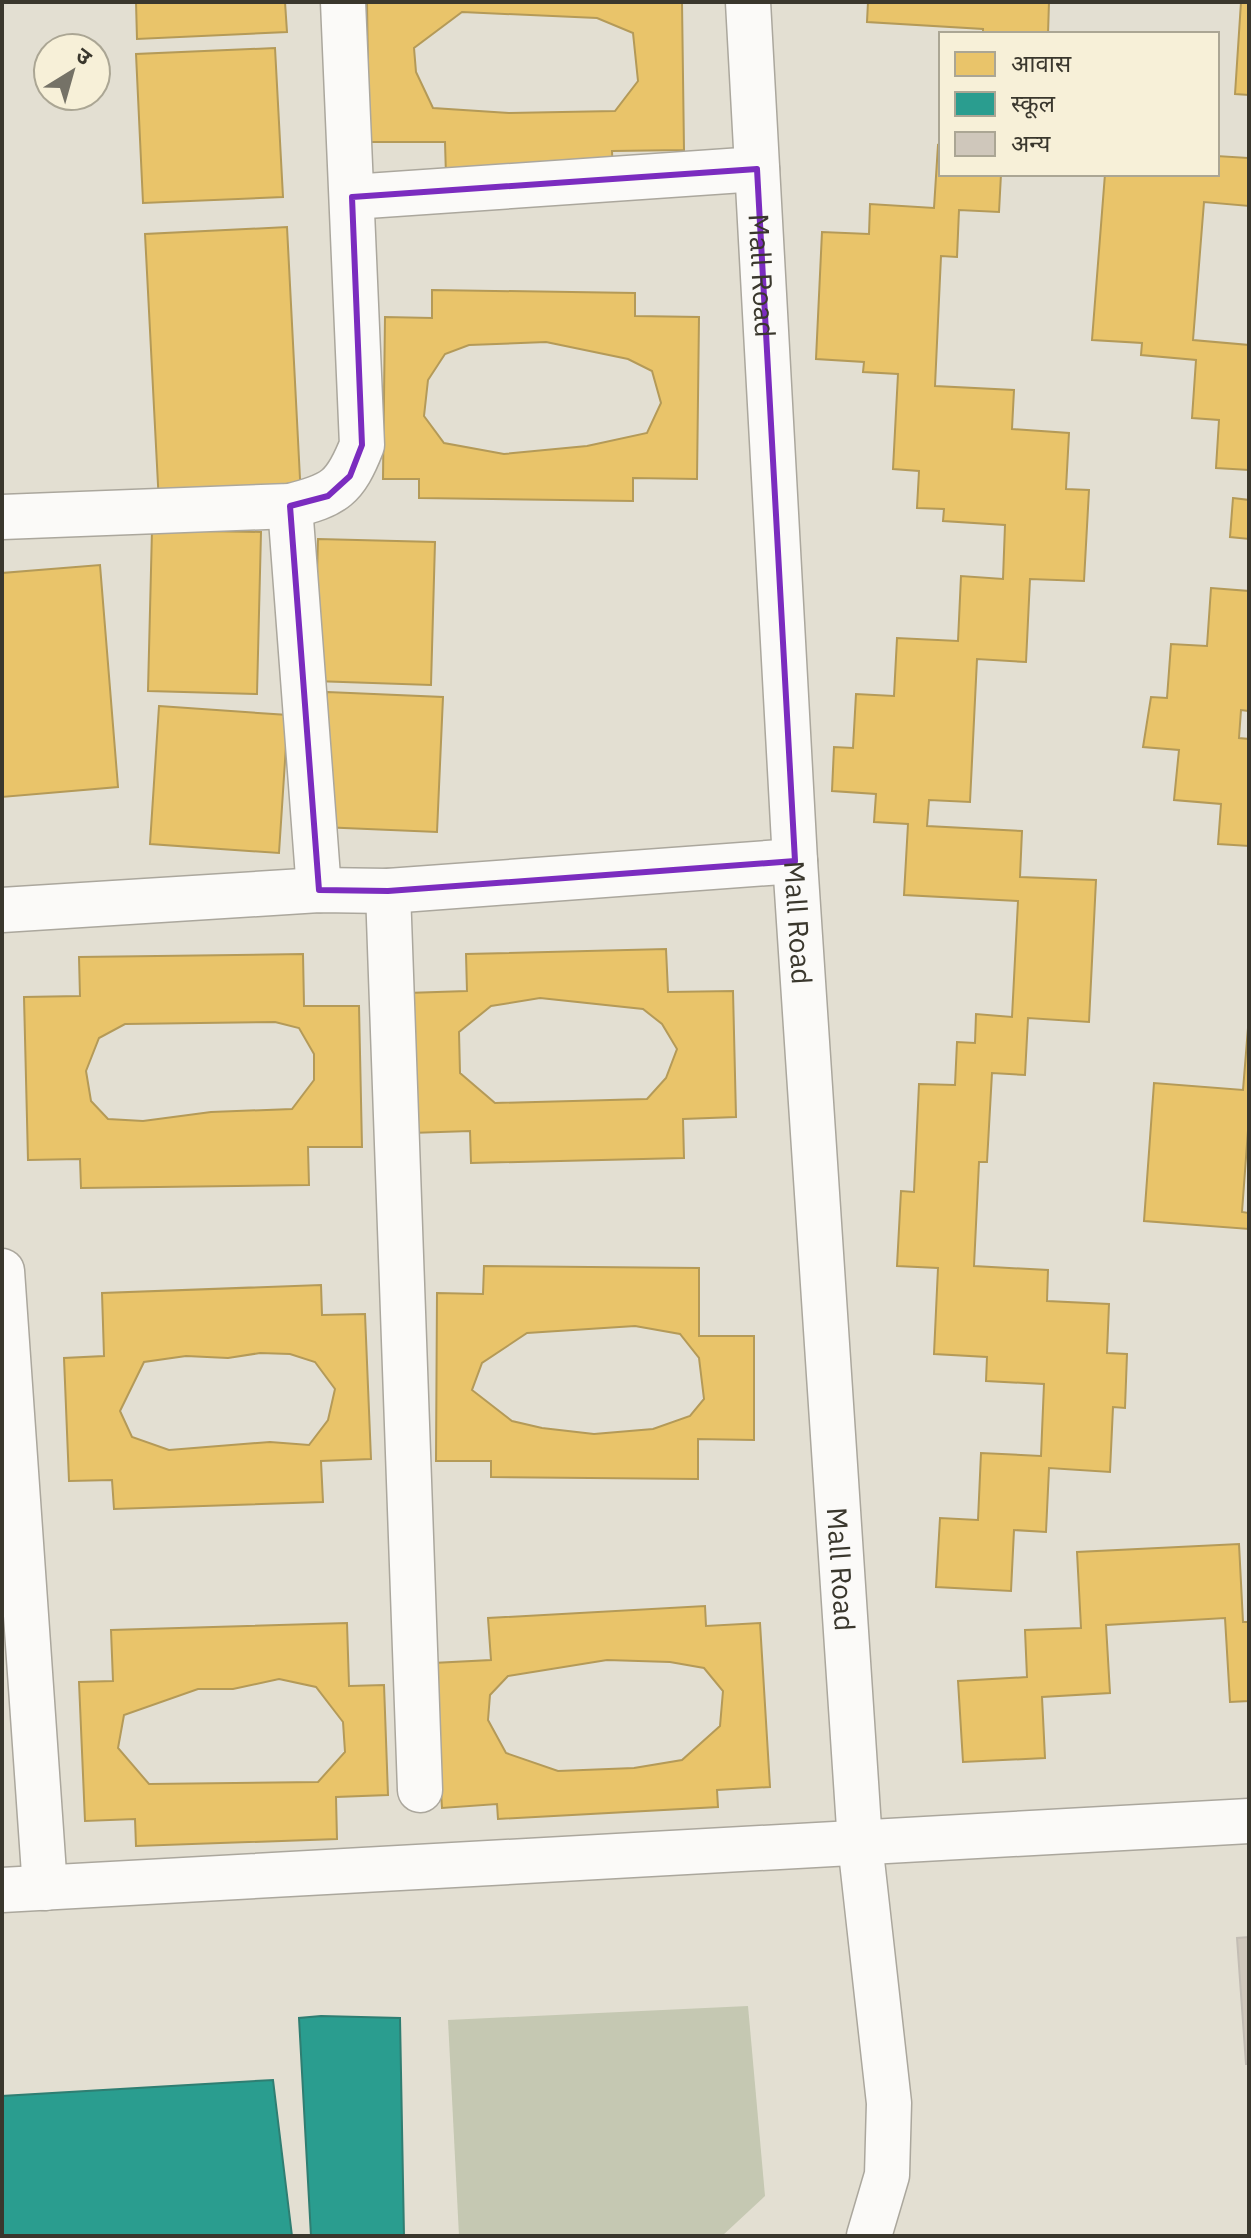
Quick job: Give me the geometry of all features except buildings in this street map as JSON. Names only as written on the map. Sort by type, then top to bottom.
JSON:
[{"type":"street","points":[[2,517],[290,506],[328,496],[350,476],[362,445],[343,2]]},
{"type":"street","name":"Mall Road","points":[[748,2],[795,861],[860,1843],[889,2103],[887,2175],[869,2236]]},
{"type":"street","points":[[352,197],[757,169]]},
{"type":"street","points":[[290,506],[319,890]]},
{"type":"street","points":[[2,910],[319,890],[388,891],[795,861]]},
{"type":"street","points":[[388,891],[420,1790]]},
{"type":"street","points":[[2,1271],[45,1888]]},
{"type":"street","points":[[2,1890],[1249,1821]]},
{"type":"highlighted area","points":[[757,169],[795,861],[388,891],[319,890],[290,506],[328,496],[350,476],[362,445],[352,197]]},
{"type":"green space","points":[[748,2006],[765,2196],[722,2236],[459,2236],[448,2020]]}]
